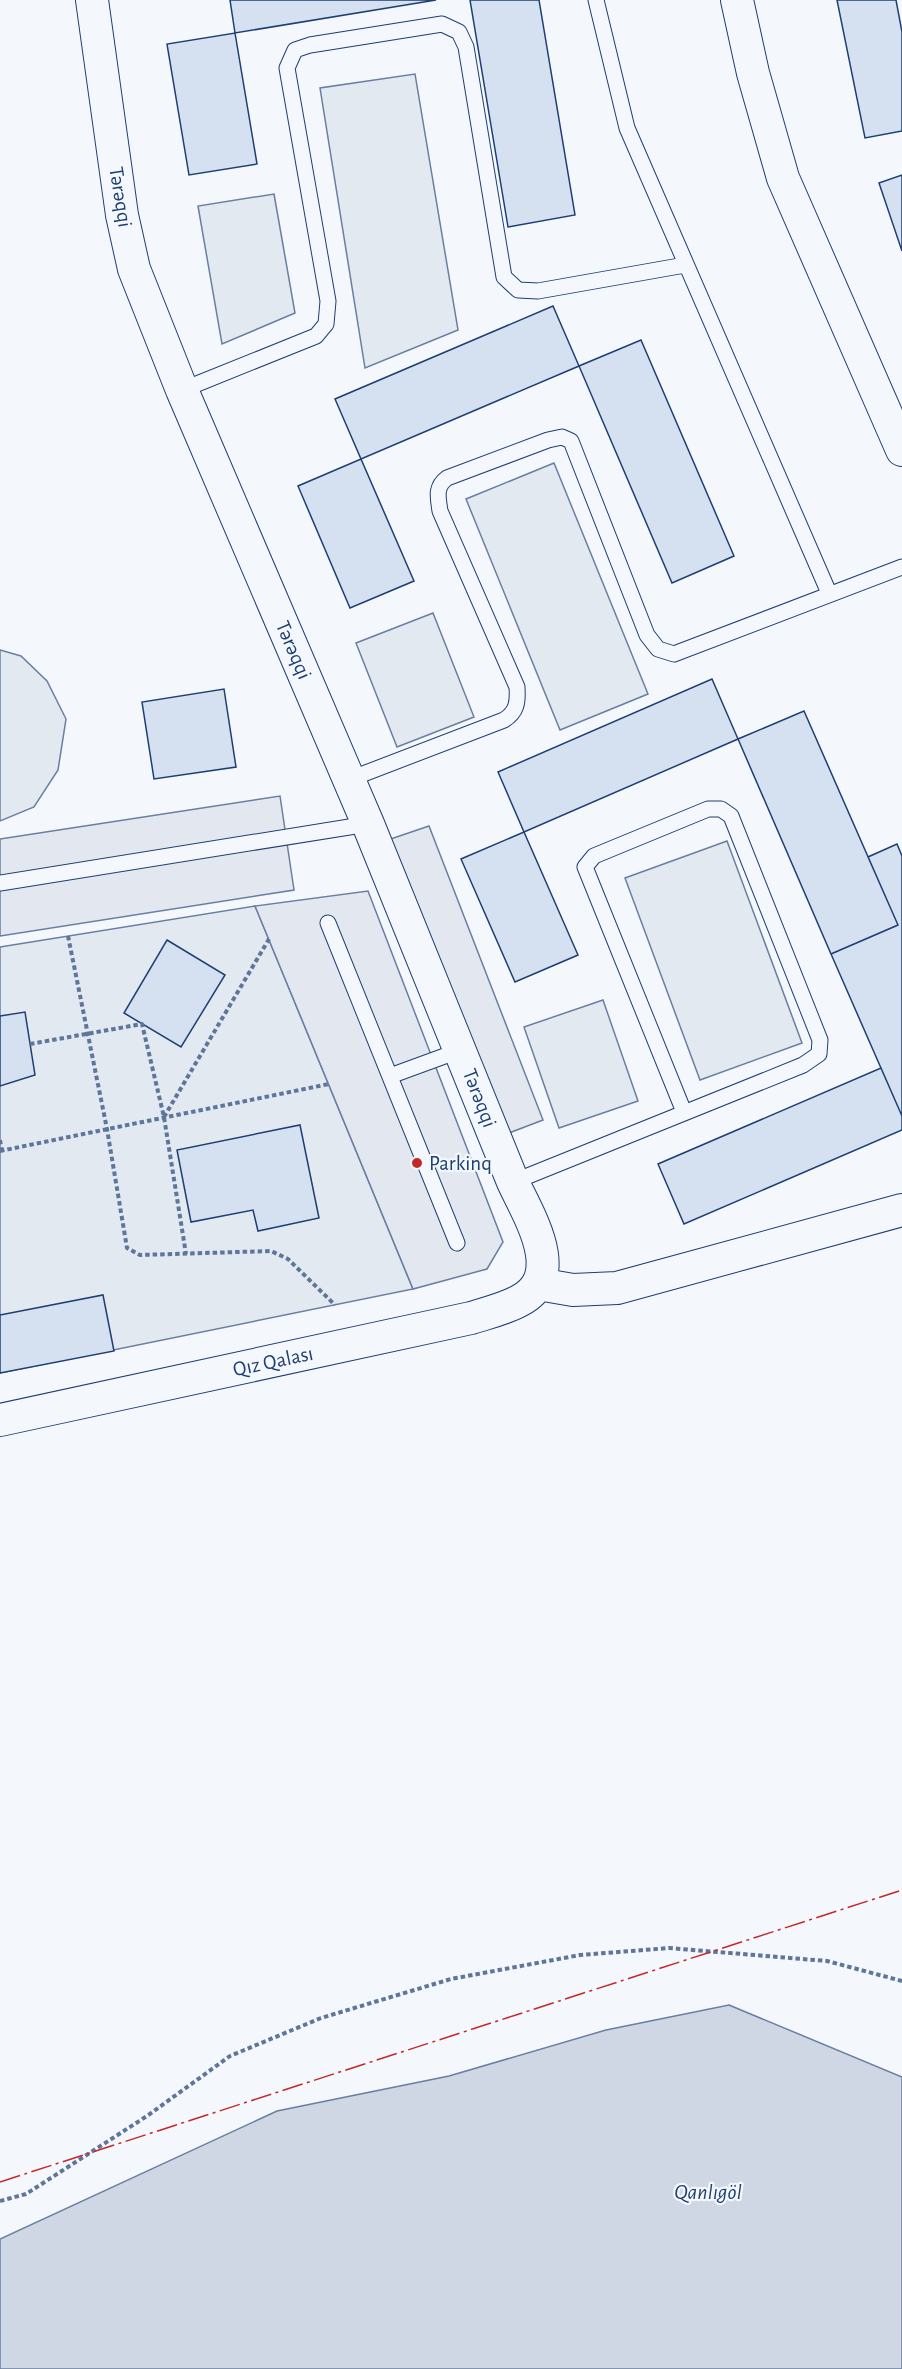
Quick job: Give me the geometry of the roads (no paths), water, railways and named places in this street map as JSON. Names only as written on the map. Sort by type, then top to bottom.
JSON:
[{"type":"street","name":"Tərəqqi","points":[[92,0],[122,215],[134,269],[182,390],[350,779],[513,1182],[538,1236],[543,1255],[538,1284]]},
{"type":"street","points":[[737,0],[753,73],[783,178],[902,450]]},
{"type":"street","points":[[538,1284],[573,1290],[617,1288],[902,1210]]},
{"type":"street","name":"Qız Qalası","points":[[0,1420],[471,1318],[521,1300],[538,1284]]},
{"type":"lane","points":[[596,0],[627,128],[829,593]]},
{"type":"lane","points":[[182,390],[316,336],[326,324],[328,301],[287,68],[295,50],[310,45],[442,24],[459,32],[466,47],[504,277],[518,290],[538,291],[685,265]]},
{"type":"lane","points":[[350,779],[504,720],[513,714],[516,707],[517,687],[440,511],[437,492],[439,483],[447,477],[548,440],[562,437],[571,441],[647,634],[658,649],[674,654],[902,567]]},
{"type":"lane","points":[[513,1182],[804,1065],[819,1054],[820,1040],[731,816],[721,809],[708,809],[594,856],[585,867],[684,1112]]},
{"type":"lane","points":[[0,883],[368,824]]},
{"type":"lane","points":[[328,923],[457,1243]]},
{"type":"lane","points":[[390,1076],[461,1050]]},
{"type":"water","name":"Qanlıgöl","points":[[729,2005],[902,2077],[902,2369],[0,2369],[0,2239],[277,2111],[449,2076],[606,2030]]},
{"type":"place","name":"Parkinq","points":[[417,1163]]}]
